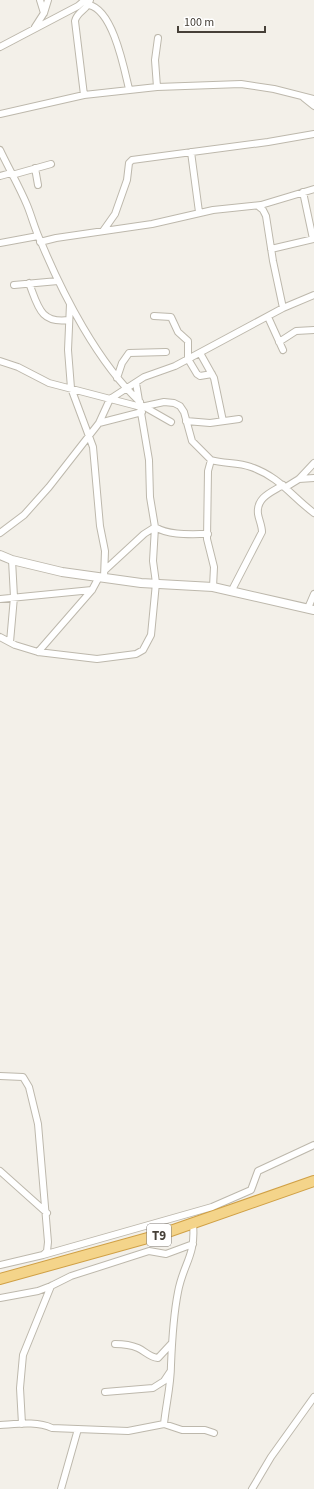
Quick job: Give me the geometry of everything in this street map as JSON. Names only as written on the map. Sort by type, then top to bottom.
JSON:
[{"type":"highway","name":"T9","points":[[0,1279],[193,1224],[314,1181]]},
{"type":"street","points":[[40,0],[44,13]]},
{"type":"street","points":[[35,27],[44,13],[48,0]]},
{"type":"street","points":[[0,48],[35,27],[88,2]]},
{"type":"street","points":[[88,2],[99,9],[108,22],[118,47],[128,89]]},
{"type":"street","points":[[84,95],[75,21],[79,13],[88,2]]},
{"type":"street","points":[[157,87],[155,60],[158,38]]},
{"type":"street","points":[[0,114],[84,95],[157,87],[241,84],[274,89],[314,99]]},
{"type":"street","points":[[302,97],[314,106]]},
{"type":"street","points":[[103,231],[115,214],[131,161],[314,134]]},
{"type":"street","points":[[0,150],[27,205],[39,239],[58,281],[70,303],[117,378],[141,407]]},
{"type":"street","points":[[191,152],[199,212]]},
{"type":"street","points":[[0,176],[51,164]]},
{"type":"street","points":[[35,168],[38,185]]},
{"type":"street","points":[[0,243],[56,238],[152,224],[199,212],[258,206],[314,189]]},
{"type":"street","points":[[271,249],[313,239],[303,192]]},
{"type":"street","points":[[258,206],[265,213],[283,308]]},
{"type":"street","points":[[14,285],[58,281]]},
{"type":"street","points":[[29,283],[36,302],[46,318],[55,321],[69,320]]},
{"type":"street","points":[[0,533],[24,515],[49,487],[99,423],[110,398],[144,377],[175,366],[283,308],[314,295]]},
{"type":"street","points":[[70,303],[68,350],[71,388],[90,436],[95,462],[100,526],[104,540],[103,575]]},
{"type":"street","points":[[154,316],[169,316],[178,332],[188,341],[188,359],[198,375],[212,374]]},
{"type":"street","points":[[268,317],[283,350]]},
{"type":"street","points":[[279,342],[296,331],[314,330]]},
{"type":"street","points":[[117,378],[122,363],[129,353],[166,352]]},
{"type":"street","points":[[200,353],[212,374],[223,421]]},
{"type":"street","points":[[0,362],[18,367],[41,380],[141,407],[171,422]]},
{"type":"street","points":[[0,637],[38,652],[97,659],[136,654],[143,650],[151,632],[156,583],[153,561],[155,527],[150,497],[149,460],[136,383]]},
{"type":"street","points":[[99,423],[141,407],[164,402],[174,403],[183,409],[192,441],[211,460],[251,466],[277,479],[314,513]]},
{"type":"street","points":[[186,422],[210,423],[239,419]]},
{"type":"street","points":[[211,460],[208,471],[208,546],[214,568],[213,587]]},
{"type":"street","points":[[232,590],[250,553],[260,538],[262,527],[258,514],[259,503],[265,496],[299,478],[314,463]]},
{"type":"street","points":[[299,478],[314,478]]},
{"type":"street","points":[[155,527],[162,531],[175,533],[208,534]]},
{"type":"street","points":[[38,652],[92,590],[103,575],[144,534],[155,527]]},
{"type":"street","points":[[0,555],[12,560],[62,572],[103,575],[156,583],[213,587],[232,590],[311,609],[314,594]]},
{"type":"street","points":[[10,642],[14,597],[12,560]]},
{"type":"street","points":[[0,599],[92,590]]},
{"type":"street","points":[[0,1076],[23,1077],[29,1087],[38,1124],[47,1213],[48,1242],[47,1251],[43,1255]]},
{"type":"street","points":[[0,1265],[43,1255],[212,1207],[243,1195],[251,1190],[258,1171],[314,1145]]},
{"type":"street","points":[[0,1171],[47,1213]]},
{"type":"street","points":[[164,1424],[171,1371],[171,1344],[178,1290],[192,1252],[193,1224]]},
{"type":"street","points":[[0,1298],[26,1294],[51,1286],[71,1276],[134,1256],[153,1251],[160,1254],[166,1254],[193,1244]]},
{"type":"street","points":[[22,1424],[21,1366],[26,1345],[51,1286]]},
{"type":"street","points":[[115,1344],[134,1346],[151,1357],[158,1358],[171,1344]]},
{"type":"street","points":[[105,1392],[153,1388],[164,1381],[171,1371]]},
{"type":"street","points":[[252,1489],[271,1457],[314,1397]]},
{"type":"street","points":[[0,1425],[22,1424],[43,1425],[52,1428],[128,1430],[164,1424],[182,1430],[205,1430],[214,1433]]},
{"type":"street","points":[[60,1489],[78,1429]]}]
